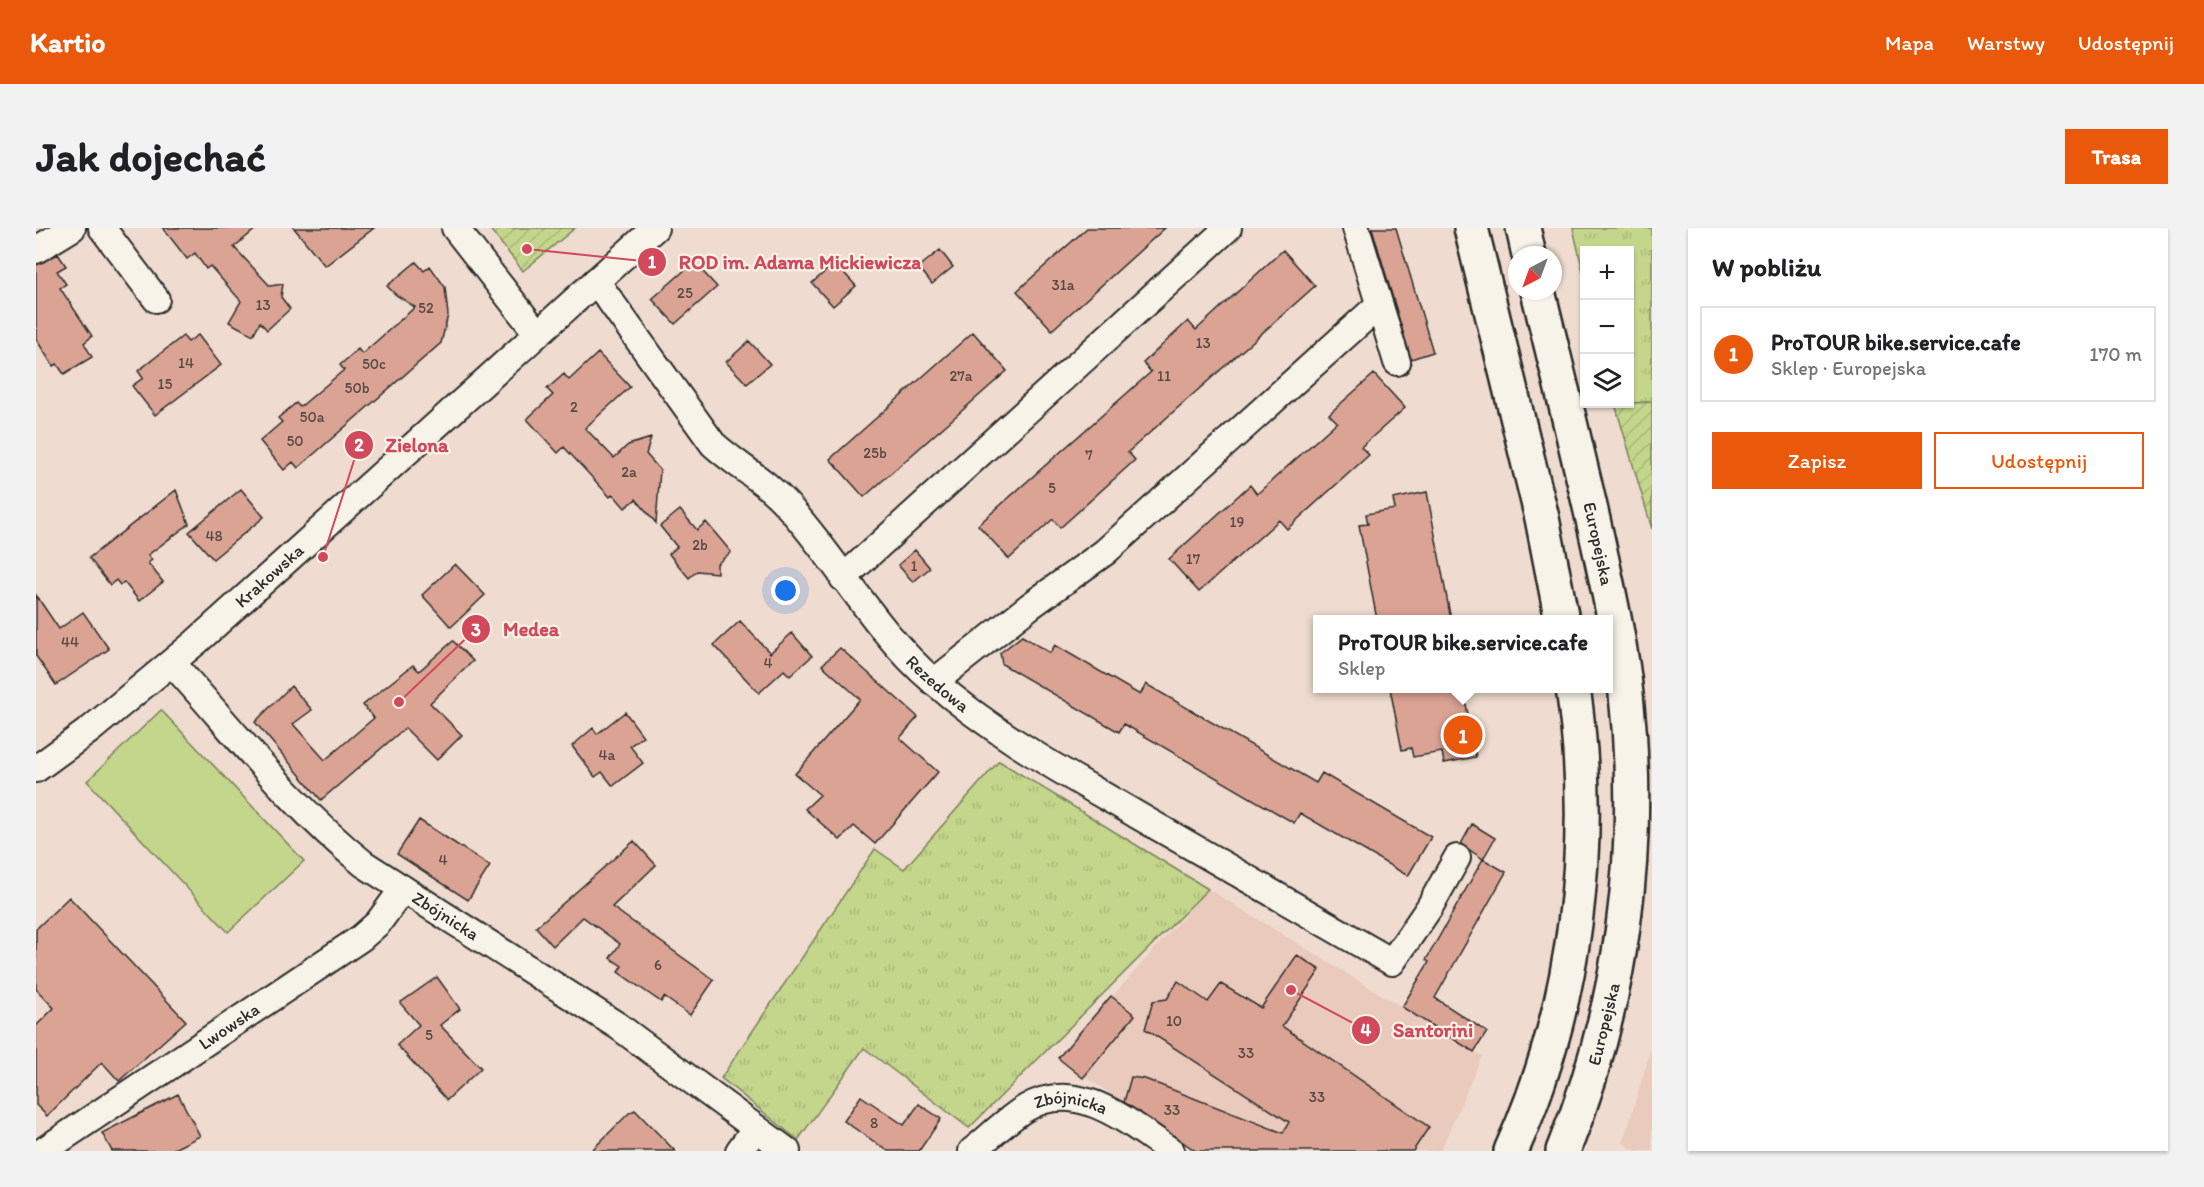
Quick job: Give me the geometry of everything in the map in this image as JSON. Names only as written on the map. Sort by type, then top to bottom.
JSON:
[{"type":"main road","points":[[1472,228],[1542,518],[1561,615]]},
{"type":"main road","points":[[1523,228],[1527,246]]},
{"type":"main road","name":"Europejska","points":[[1540,300],[1611,602],[1626,692],[1632,788],[1629,871],[1616,976],[1594,1067],[1563,1151]]},
{"type":"main road","points":[[1511,1151],[1535,1090],[1554,1028],[1574,932],[1582,839],[1581,775],[1573,693]]},
{"type":"street","points":[[36,250],[72,228]]},
{"type":"street","points":[[102,228],[156,299]]},
{"type":"street","points":[[455,228],[537,333]]},
{"type":"street","name":"Krakowska","points":[[36,769],[91,729],[172,663],[655,228]]},
{"type":"street","points":[[843,578],[1228,228]]},
{"type":"street","points":[[1356,228],[1397,362]]},
{"type":"street","name":"Rezedowa","points":[[596,281],[713,444],[767,484],[790,509],[890,639],[934,682],[994,729],[1054,767],[1392,962],[1429,908],[1457,858]]},
{"type":"street","points":[[934,682],[1030,606],[1105,552],[1379,305]]},
{"type":"street","name":"Zbójnicka","points":[[172,663],[331,837],[364,864],[618,1026],[787,1151]]},
{"type":"street","name":"Lwowska","points":[[43,1151],[361,938],[378,923],[403,889]]},
{"type":"street","name":"Zbójnicka","points":[[972,1151],[1024,1109],[1054,1097],[1094,1103],[1171,1151]]},
{"type":"street","points":[[739,1151],[756,1128]]},
{"type":"shaded area","points":[[1208,889],[1482,1056],[1440,1151],[1195,1151],[1058,1058]]},
{"type":"shaded area","points":[[1652,1046],[1652,1151],[1637,1151],[1623,1143]]},
{"type":"green space","points":[[489,228],[575,228],[523,271]]},
{"type":"green space","points":[[1573,228],[1652,228],[1652,402],[1634,403],[1634,246],[1580,246],[1580,259]]},
{"type":"green space","points":[[1652,402],[1652,529],[1616,408],[1634,408],[1634,403]]},
{"type":"green space","points":[[161,710],[304,861],[228,932],[87,781]]},
{"type":"green space","points":[[999,761],[1208,889],[969,1128],[864,1048],[798,1140],[721,1078],[875,849],[904,869]]},
{"type":"building","points":[[163,228],[257,228],[234,247],[270,286],[283,284],[281,297],[290,309],[267,330],[260,322],[253,335],[229,322],[241,301],[210,266],[206,269],[195,253],[187,259]]},
{"type":"building","points":[[294,228],[374,228],[325,266]]},
{"type":"building","points":[[1087,228],[1165,228],[1052,330],[1017,291]]},
{"type":"building","points":[[1372,228],[1396,228],[1433,352],[1411,359]]},
{"type":"building","points":[[940,250],[953,267],[932,284],[919,267]]},
{"type":"building","points":[[1283,250],[1315,286],[1128,452],[1135,460],[1060,528],[1053,519],[1009,559],[978,525],[1151,372],[1143,363],[1188,321],[1196,330]]},
{"type":"building","points":[[58,254],[66,266],[57,271],[66,284],[60,288],[92,336],[84,343],[92,357],[64,374],[57,364],[53,366],[36,339],[36,265]]},
{"type":"building","points":[[416,262],[424,271],[430,266],[445,287],[448,315],[441,343],[298,468],[293,462],[284,470],[260,441],[282,422],[278,418],[296,403],[300,407],[344,370],[340,365],[358,349],[362,354],[415,307],[396,295],[387,286]]},
{"type":"building","points":[[694,262],[717,287],[675,324],[652,299]]},
{"type":"building","points":[[835,263],[856,286],[833,306],[812,283]]},
{"type":"building","points":[[973,332],[1007,371],[864,497],[830,459]]},
{"type":"building","points":[[198,335],[221,365],[155,415],[132,386],[143,378],[138,371],[183,336],[188,342]]},
{"type":"building","points":[[749,341],[770,364],[747,384],[726,362]]},
{"type":"building","points":[[598,353],[630,387],[585,428],[614,458],[628,445],[651,438],[646,454],[660,470],[656,523],[636,499],[625,508],[613,494],[610,497],[564,447],[558,453],[527,419],[553,395],[547,389],[564,374],[569,380]]},
{"type":"building","points":[[1374,374],[1405,408],[1361,447],[1369,455],[1287,529],[1279,520],[1199,592],[1169,559],[1250,485],[1257,494],[1337,422],[1329,414]]},
{"type":"building","points":[[241,489],[264,517],[213,559],[189,532]]},
{"type":"building","points":[[176,490],[189,524],[148,555],[152,560],[148,563],[163,582],[139,601],[124,582],[120,585],[116,580],[110,585],[89,558]]},
{"type":"building","points":[[1427,492],[1450,615],[1376,615],[1359,525],[1368,524],[1366,514],[1395,509],[1393,499]]},
{"type":"building","points":[[680,510],[697,530],[706,522],[731,552],[717,564],[717,573],[697,571],[689,578],[669,554],[677,547],[660,526]]},
{"type":"building","points":[[915,550],[930,568],[913,582],[898,565]]},
{"type":"building","points":[[455,564],[485,595],[451,627],[422,595]]},
{"type":"building","points":[[36,595],[59,629],[83,612],[109,649],[56,685],[36,656]]},
{"type":"building","points":[[740,621],[770,653],[792,633],[812,656],[790,676],[784,670],[759,693],[714,645]]},
{"type":"building","points":[[1022,636],[1050,653],[1055,645],[1140,695],[1146,684],[1316,783],[1322,773],[1431,837],[1408,876],[1300,813],[1294,823],[1124,724],[1119,732],[1002,664],[1000,653]]},
{"type":"building","points":[[453,641],[473,661],[430,703],[462,735],[437,760],[405,728],[321,800],[255,722],[291,686],[312,710],[293,724],[325,760],[374,718],[363,705],[413,665],[419,671]]},
{"type":"building","points":[[840,648],[918,717],[900,738],[938,772],[875,844],[854,826],[840,840],[805,809],[820,795],[795,774],[860,699],[822,665]]},
{"type":"building","points":[[1391,693],[1464,693],[1476,757],[1444,763],[1442,752],[1413,757],[1411,748],[1402,750]]},
{"type":"building","points":[[625,712],[643,736],[630,746],[643,763],[613,786],[602,772],[595,777],[572,746],[593,728],[597,734]]},
{"type":"building","points":[[419,820],[490,866],[468,900],[397,854]]},
{"type":"building","points":[[1472,824],[1495,838],[1483,859],[1461,844]]},
{"type":"building","points":[[634,841],[656,865],[612,907],[714,980],[690,1015],[664,997],[661,1002],[618,972],[622,966],[610,958],[620,944],[583,917],[553,946],[536,927]]},
{"type":"building","points":[[1483,859],[1506,872],[1435,998],[1487,1032],[1474,1052],[1402,1007],[1429,962],[1426,960]]},
{"type":"building","points":[[69,897],[186,1021],[119,1081],[102,1062],[47,1116],[36,1105],[36,1026],[54,1008],[36,989],[36,929]]},
{"type":"building","points":[[1297,955],[1320,970],[1282,1026],[1429,1127],[1413,1151],[1196,1151],[1124,1102],[1131,1077],[1145,1079],[1283,1133],[1289,1122],[1145,1029],[1153,1001],[1167,999],[1178,981],[1208,1002],[1221,984],[1261,1008]]},
{"type":"building","points":[[437,977],[460,1009],[440,1025],[481,1068],[447,1100],[397,1045],[419,1025],[400,1003]]},
{"type":"building","points":[[1111,996],[1135,1015],[1083,1078],[1058,1058]]},
{"type":"building","points":[[178,1094],[200,1136],[170,1151],[112,1151],[102,1133]]},
{"type":"building","points":[[861,1096],[904,1125],[919,1104],[941,1119],[919,1151],[888,1151],[844,1121]]},
{"type":"building","points":[[635,1110],[675,1151],[591,1151],[629,1113]]},
{"type":"place","name":"ROD im. Adama Mickiewicza","points":[[527,249]]},
{"type":"place","name":"Zielona","points":[[323,557]]},
{"type":"place","name":"Medea","points":[[399,702]]},
{"type":"place","name":"ProTOUR bike.service.cafe","points":[[1463,735]]},
{"type":"place","name":"Santorini","points":[[1291,990]]}]
